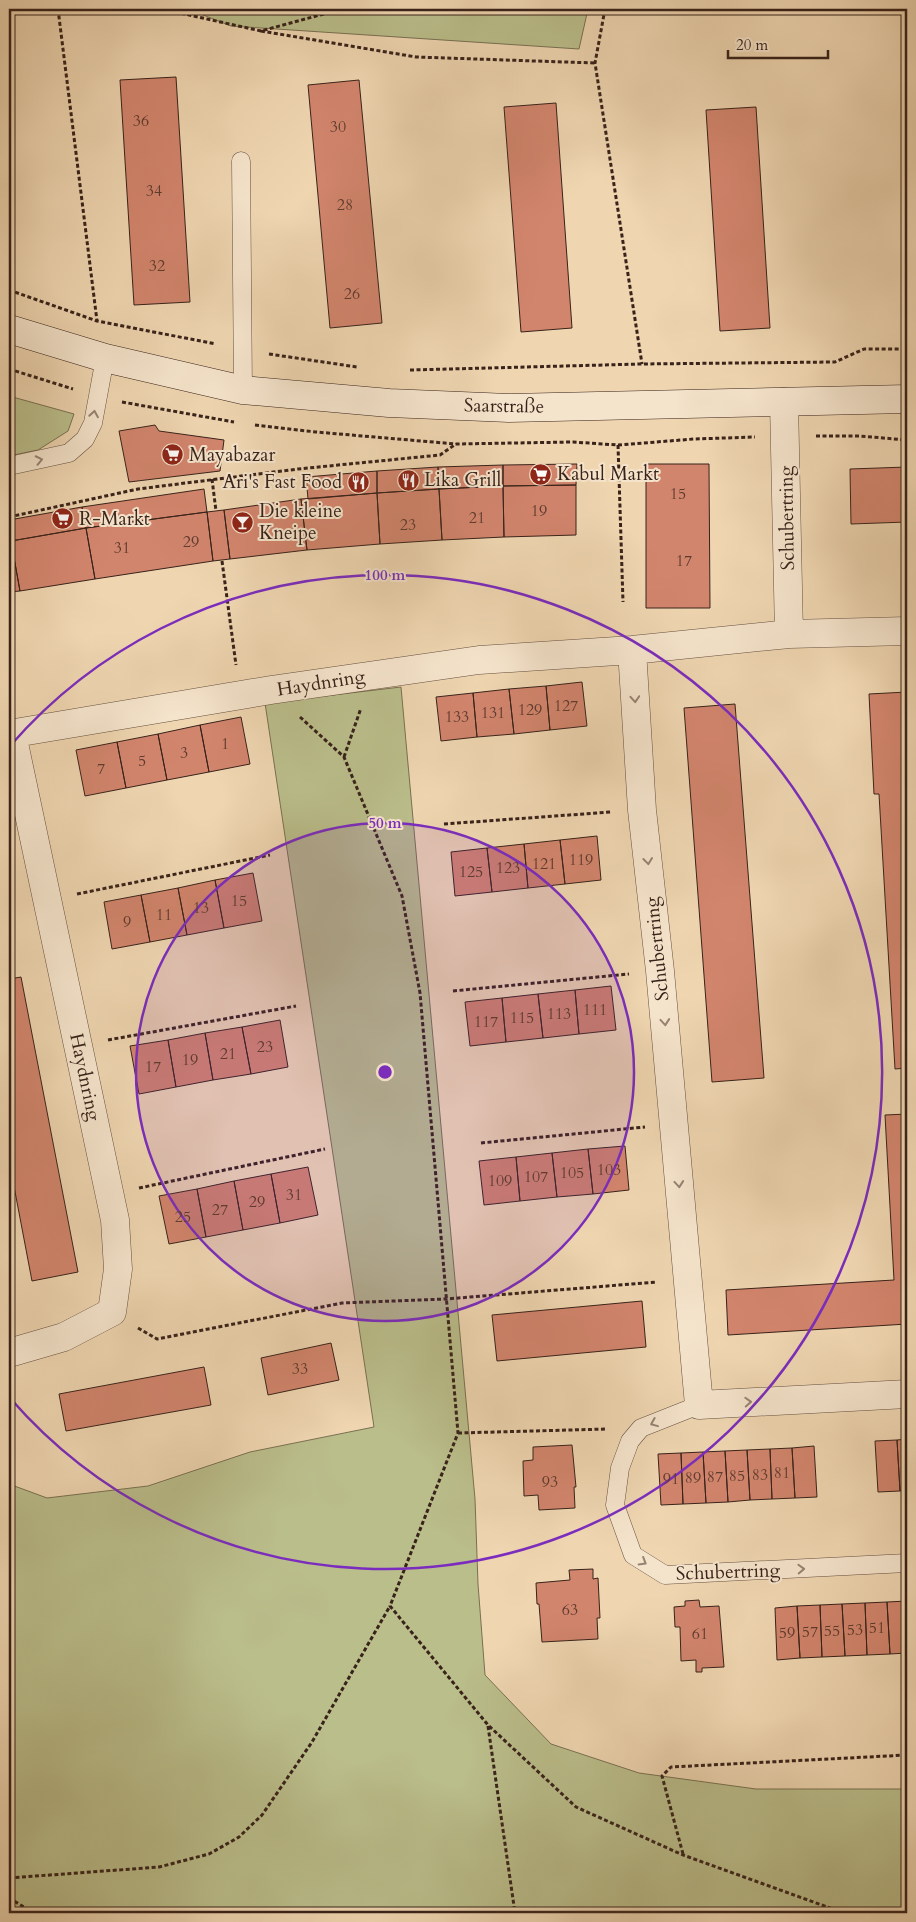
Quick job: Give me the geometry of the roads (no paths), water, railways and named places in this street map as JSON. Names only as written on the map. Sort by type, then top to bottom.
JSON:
[{"type":"street","name":"Saarstraße","points":[[9,329],[104,358],[243,390],[389,403],[509,408],[907,399]]},
{"type":"street","name":"Schubertring","points":[[784,402],[789,634]]},
{"type":"street","points":[[632,650],[789,634],[907,631]]},
{"type":"street","name":"Schubertring","points":[[632,650],[642,810],[660,971],[699,1405]]},
{"type":"street","name":"Haydnring","points":[[9,1353],[64,1337],[112,1312],[118,1269],[115,1220],[110,1194],[10,734],[374,674],[479,660],[632,650]]},
{"type":"street","points":[[699,1405],[907,1394]]},
{"type":"lane","points":[[240,161],[244,349],[243,390]]},
{"type":"lane","points":[[9,466],[69,453],[85,439],[93,423],[104,358]]},
{"type":"lane","name":"Schubertring","points":[[699,1405],[641,1428],[630,1440],[620,1468],[615,1505],[633,1556],[665,1575],[907,1563]]},
{"type":"place","name":"Mayabazar","points":[[173,455]]},
{"type":"place","name":"Kabul Markt","points":[[541,474]]},
{"type":"place","name":"Lika Grill","points":[[408,480]]},
{"type":"place","name":"Ari's Fast Food","points":[[358,482]]},
{"type":"place","name":"R-Markt","points":[[63,519]]},
{"type":"place","name":"Die kleine Kneipe","points":[[243,522]]}]
